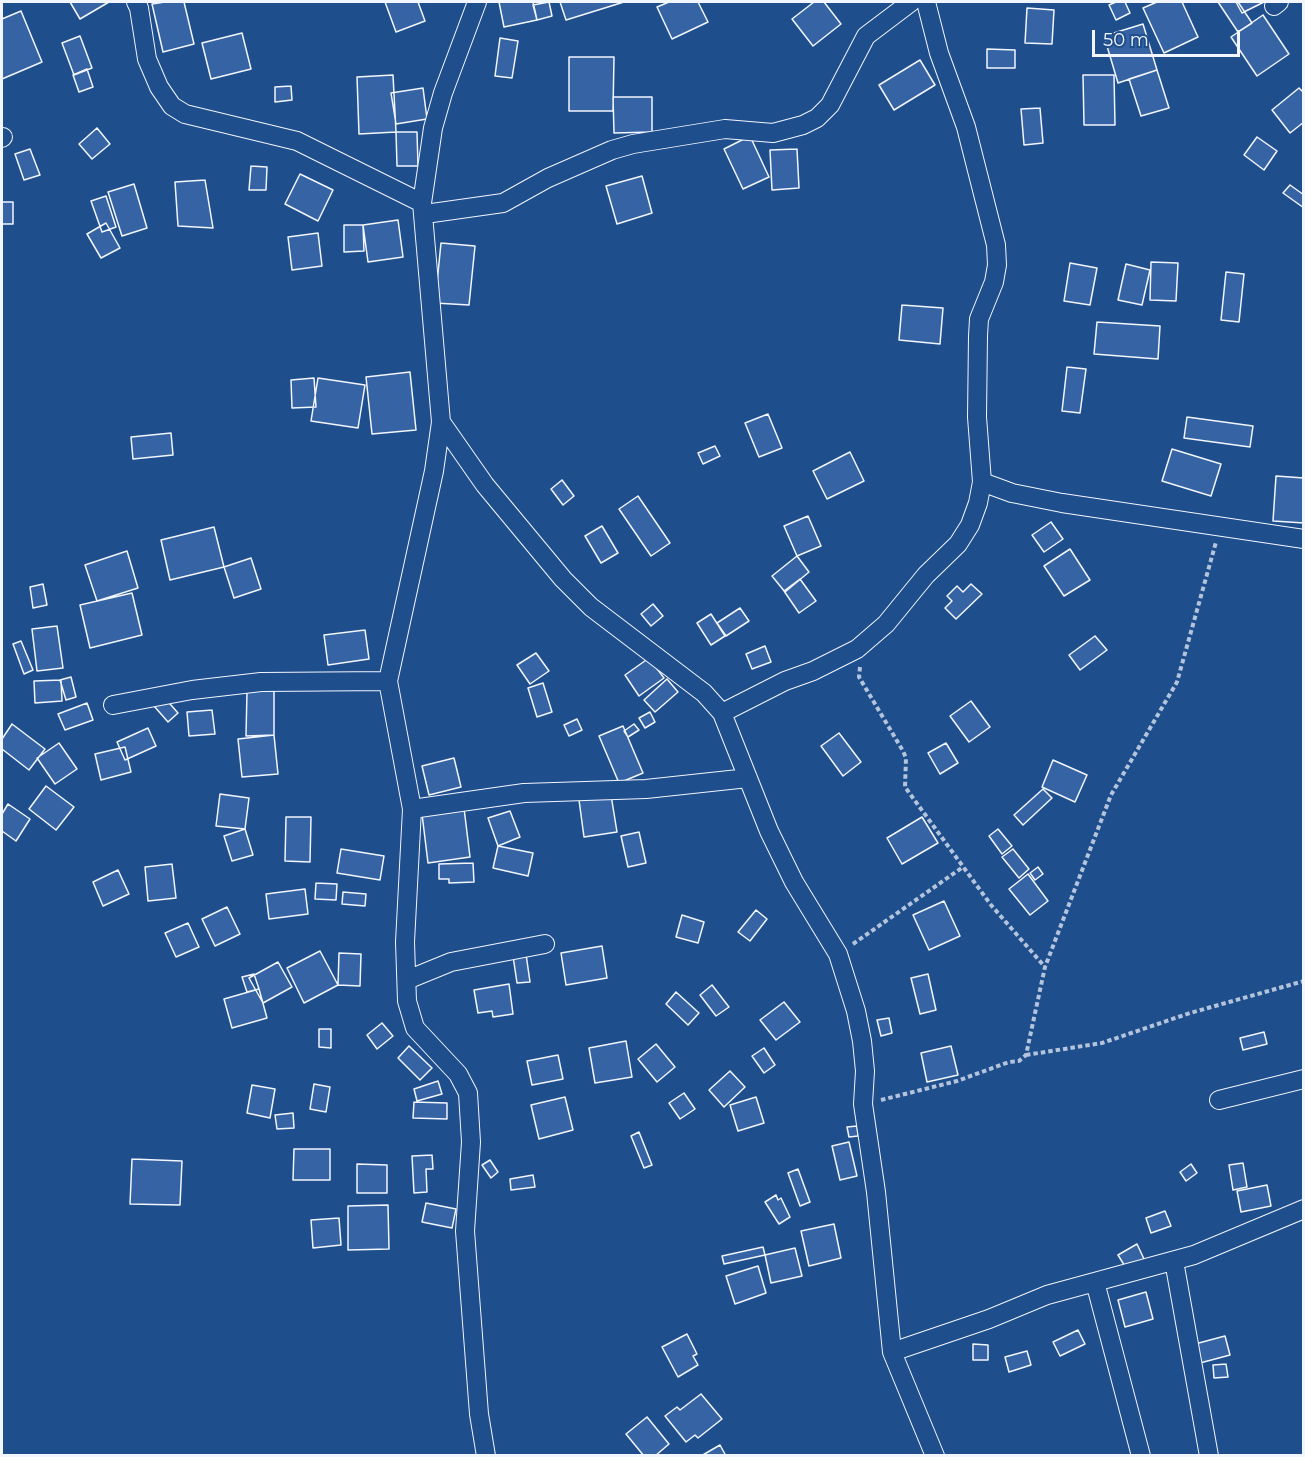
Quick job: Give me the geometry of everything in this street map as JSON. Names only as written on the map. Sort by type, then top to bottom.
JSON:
[{"type":"street","points":[[136,2],[140,8],[147,59],[159,87],[172,106],[185,114],[297,141],[423,208],[502,203],[548,178],[612,150],[633,144],[725,129],[773,133],[803,125],[817,117],[830,105],[866,36],[911,2]]},
{"type":"street","points":[[477,2],[442,93],[433,128],[423,208],[441,422],[435,471],[388,681],[412,809],[405,942],[407,1001],[415,1028],[458,1074],[468,1093],[471,1142],[465,1231],[479,1414],[486,1455]]},
{"type":"street","points":[[722,713],[785,681],[813,671],[857,649],[886,624],[926,575],[958,544],[970,525],[982,482],[977,417],[979,319],[994,282],[997,265],[996,245],[966,127],[939,52],[926,2]]},
{"type":"street","points":[[441,422],[485,485],[563,579],[591,607],[704,693],[722,713],[794,882],[838,954],[856,1011],[862,1041],[865,1071],[863,1104],[876,1192],[892,1352],[935,1455]]},
{"type":"street","points":[[982,482],[1011,493],[1062,503],[1304,539]]},
{"type":"street","points":[[113,705],[192,690],[261,682],[388,681]]},
{"type":"street","points":[[412,809],[524,793],[646,789],[748,778]]},
{"type":"street","points":[[407,980],[451,962],[545,944]]},
{"type":"street","points":[[1220,1100],[1304,1079]]},
{"type":"street","points":[[892,1352],[989,1319],[1047,1295],[1174,1261],[1223,1245],[1304,1209]]},
{"type":"street","points":[[1174,1261],[1209,1455]]},
{"type":"street","points":[[1095,1282],[1141,1455]]},
{"type":"path","points":[[863,1104],[957,1081],[1009,1062],[1019,1061],[1026,1054],[1045,967],[1111,795],[1177,682],[1220,527]]},
{"type":"path","points":[[857,649],[859,677],[895,734],[906,758],[905,787],[944,837],[991,904],[1045,967]]},
{"type":"path","points":[[838,954],[963,867]]},
{"type":"path","points":[[1026,1054],[1102,1043],[1190,1013],[1304,981]]},
{"type":"building","points":[[70,2],[109,2],[80,19]]},
{"type":"building","points":[[184,2],[194,44],[163,52],[152,4]]},
{"type":"building","points":[[385,2],[418,2],[425,21],[396,32]]},
{"type":"building","points":[[499,2],[533,2],[537,20],[504,27]]},
{"type":"building","points":[[549,2],[552,16],[537,20],[533,5]]},
{"type":"building","points":[[560,2],[624,2],[566,20]]},
{"type":"building","points":[[669,2],[698,2],[708,22],[672,39],[657,7]]},
{"type":"building","points":[[814,2],[824,2],[841,24],[813,46],[792,19]]},
{"type":"building","points":[[1125,2],[1130,13],[1116,20],[1109,5]]},
{"type":"building","points":[[1157,2],[1182,2],[1198,37],[1164,53],[1143,8]]},
{"type":"building","points":[[1218,2],[1238,2],[1252,23],[1238,32]]},
{"type":"building","points":[[1236,2],[1264,2],[1242,13]]},
{"type":"building","points":[[1027,8],[1054,10],[1052,44],[1025,43]]},
{"type":"building","points":[[21,11],[42,62],[2,79],[2,19]]},
{"type":"building","points":[[1263,15],[1289,54],[1257,76],[1231,37]]},
{"type":"building","points":[[1143,24],[1157,70],[1118,83],[1104,36]]},
{"type":"building","points":[[242,33],[251,69],[211,79],[202,43]]},
{"type":"building","points":[[80,36],[92,68],[74,75],[62,43]]},
{"type":"building","points":[[500,38],[518,41],[512,78],[495,76]]},
{"type":"building","points":[[987,49],[1015,50],[1015,68],[987,68]]},
{"type":"building","points":[[569,57],[614,57],[613,111],[569,111]]},
{"type":"building","points":[[920,60],[935,85],[894,110],[879,85]]},
{"type":"building","points":[[87,69],[93,87],[79,92],[73,75]]},
{"type":"building","points":[[1157,70],[1169,108],[1141,116],[1129,79]]},
{"type":"building","points":[[393,75],[396,132],[359,134],[357,77]]},
{"type":"building","points":[[1083,75],[1114,75],[1115,125],[1084,125]]},
{"type":"building","points":[[291,86],[292,100],[275,102],[275,87]]},
{"type":"building","points":[[423,88],[427,119],[396,124],[391,93]]},
{"type":"building","points":[[1299,88],[1304,93],[1304,122],[1290,133],[1272,110]]},
{"type":"building","points":[[613,97],[652,97],[652,132],[614,133]]},
{"type":"building","points":[[1040,108],[1043,143],[1024,145],[1021,109]]},
{"type":"building","points":[[97,128],[110,144],[92,159],[79,144]]},
{"type":"building","points":[[396,132],[417,132],[418,166],[397,166]]},
{"type":"building","points":[[750,136],[769,177],[743,189],[724,149]]},
{"type":"building","points":[[1257,137],[1277,151],[1264,170],[1244,155]]},
{"type":"building","points":[[30,149],[40,175],[24,180],[15,154]]},
{"type":"building","points":[[797,149],[799,188],[772,190],[770,150]]},
{"type":"building","points":[[251,166],[267,167],[266,190],[249,190]]},
{"type":"building","points":[[300,174],[333,190],[318,221],[285,204]]},
{"type":"building","points":[[642,176],[652,213],[617,224],[606,186]]},
{"type":"building","points":[[205,180],[213,228],[178,226],[175,182]]},
{"type":"building","points":[[134,184],[147,228],[122,236],[108,192]]},
{"type":"building","points":[[1290,185],[1304,195],[1304,208],[1283,193]]},
{"type":"building","points":[[106,196],[116,227],[102,232],[91,201]]},
{"type":"building","points":[[2,202],[13,202],[13,224],[2,224]]},
{"type":"building","points":[[398,220],[403,257],[368,262],[363,225]]},
{"type":"building","points":[[106,223],[120,248],[101,258],[87,234]]},
{"type":"building","points":[[344,225],[363,225],[364,251],[344,252]]},
{"type":"building","points":[[318,233],[322,266],[292,270],[288,237]]},
{"type":"building","points":[[441,243],[475,246],[469,305],[435,303]]},
{"type":"building","points":[[1151,262],[1178,263],[1176,301],[1150,300]]},
{"type":"building","points":[[1070,263],[1097,268],[1090,305],[1064,301]]},
{"type":"building","points":[[1126,264],[1150,270],[1142,305],[1118,300]]},
{"type":"building","points":[[1226,272],[1244,274],[1239,322],[1221,320]]},
{"type":"building","points":[[902,305],[943,308],[940,344],[899,340]]},
{"type":"building","points":[[1097,322],[1160,326],[1158,359],[1094,354]]},
{"type":"building","points":[[1067,367],[1086,369],[1080,413],[1062,411]]},
{"type":"building","points":[[410,372],[416,430],[372,434],[366,377]]},
{"type":"building","points":[[314,378],[316,407],[292,408],[291,380]]},
{"type":"building","points":[[318,378],[365,385],[358,428],[311,421]]},
{"type":"building","points":[[768,414],[782,448],[759,457],[745,423]]},
{"type":"building","points":[[1187,417],[1253,426],[1250,447],[1184,438]]},
{"type":"building","points":[[171,433],[173,455],[133,459],[131,437]]},
{"type":"building","points":[[715,446],[720,456],[703,464],[698,453]]},
{"type":"building","points":[[1172,449],[1221,464],[1211,496],[1162,481]]},
{"type":"building","points":[[850,452],[864,481],[827,499],[813,471]]},
{"type":"building","points":[[1276,476],[1304,478],[1304,523],[1273,521]]},
{"type":"building","points":[[562,480],[574,496],[563,505],[551,489]]},
{"type":"building","points":[[638,496],[670,543],[651,556],[619,509]]},
{"type":"building","points":[[808,516],[821,546],[797,556],[784,526]]},
{"type":"building","points":[[1051,522],[1063,539],[1044,552],[1032,535]]},
{"type":"building","points":[[602,526],[618,553],[601,563],[585,536]]},
{"type":"building","points":[[214,527],[224,567],[170,580],[161,540]]},
{"type":"building","points":[[1070,549],[1090,580],[1064,596],[1044,566]]},
{"type":"building","points":[[127,551],[138,588],[97,601],[85,565]]},
{"type":"building","points":[[797,556],[809,572],[785,592],[772,576]]},
{"type":"building","points":[[251,558],[261,589],[234,598],[224,567]]},
{"type":"building","points":[[800,579],[816,601],[799,613],[784,591]]},
{"type":"building","points":[[43,584],[47,605],[33,608],[30,587]]},
{"type":"building","points":[[971,584],[982,594],[956,619],[945,608],[952,601],[947,596],[957,586],[963,592]]},
{"type":"building","points":[[132,593],[142,635],[90,648],[80,605]]},
{"type":"building","points":[[653,604],[663,616],[651,626],[641,614]]},
{"type":"building","points":[[740,608],[749,621],[726,636],[717,623]]},
{"type":"building","points":[[711,614],[725,636],[711,645],[697,623]]},
{"type":"building","points":[[57,626],[63,668],[37,671],[32,629]]},
{"type":"building","points":[[365,630],[369,659],[328,665],[324,635]]},
{"type":"building","points":[[1095,636],[1107,650],[1080,670],[1069,655]]},
{"type":"building","points":[[21,641],[33,670],[24,674],[13,644]]},
{"type":"building","points":[[765,646],[771,662],[752,669],[746,654]]},
{"type":"building","points":[[536,653],[549,671],[530,684],[517,665]]},
{"type":"building","points":[[649,658],[664,678],[639,696],[625,675]]},
{"type":"building","points":[[71,677],[76,697],[66,700],[60,680]]},
{"type":"building","points":[[667,679],[678,692],[655,712],[644,700]]},
{"type":"building","points":[[61,680],[62,701],[35,703],[34,681]]},
{"type":"building","points":[[543,683],[552,712],[537,717],[528,688]]},
{"type":"building","points":[[247,691],[274,691],[274,735],[246,736]]},
{"type":"building","points":[[164,697],[178,713],[168,722],[154,706]]},
{"type":"building","points":[[971,701],[990,727],[969,742],[950,716]]},
{"type":"building","points":[[87,703],[93,720],[65,730],[58,714]]},
{"type":"building","points":[[212,710],[215,734],[189,736],[187,712]]},
{"type":"building","points":[[650,712],[655,722],[645,728],[639,718]]},
{"type":"building","points":[[577,719],[582,730],[569,736],[564,725]]},
{"type":"building","points":[[12,724],[45,749],[29,770],[2,749],[2,739]]},
{"type":"building","points":[[634,724],[639,730],[628,737],[624,731]]},
{"type":"building","points":[[623,726],[643,773],[619,783],[599,736]]},
{"type":"building","points":[[148,728],[156,746],[125,760],[117,742]]},
{"type":"building","points":[[839,733],[861,762],[843,776],[821,746]]},
{"type":"building","points":[[274,735],[278,774],[242,777],[238,739]]},
{"type":"building","points":[[59,743],[77,769],[55,784],[37,758]]},
{"type":"building","points":[[946,743],[958,763],[940,774],[928,753]]},
{"type":"building","points":[[125,747],[131,772],[101,780],[95,754]]},
{"type":"building","points":[[454,758],[461,787],[429,795],[422,766]]},
{"type":"building","points":[[1053,760],[1087,775],[1075,802],[1042,787]]},
{"type":"building","points":[[46,786],[74,807],[56,830],[29,809]]},
{"type":"building","points":[[1043,789],[1052,798],[1023,825],[1014,815]]},
{"type":"building","points":[[220,794],[249,798],[245,829],[216,826]]},
{"type":"building","points":[[611,795],[617,832],[584,837],[579,800]]},
{"type":"building","points":[[8,804],[30,819],[16,841],[2,831],[2,814]]},
{"type":"building","points":[[464,808],[470,857],[428,863],[422,814]]},
{"type":"building","points":[[510,811],[520,837],[498,846],[488,818]]},
{"type":"building","points":[[286,817],[311,817],[310,862],[285,861]]},
{"type":"building","points":[[922,817],[938,843],[902,864],[887,838]]},
{"type":"building","points":[[245,829],[253,855],[232,861],[224,836]]},
{"type":"building","points":[[998,829],[1012,846],[1002,854],[989,836]]},
{"type":"building","points":[[639,832],[646,863],[628,867],[621,836]]},
{"type":"building","points":[[498,846],[533,853],[528,876],[493,868]]},
{"type":"building","points":[[341,849],[384,856],[380,880],[337,873]]},
{"type":"building","points":[[1013,849],[1029,869],[1019,878],[1002,857]]},
{"type":"building","points":[[473,863],[474,882],[449,883],[449,879],[439,879],[439,864]]},
{"type":"building","points":[[172,864],[176,898],[148,901],[145,867]]},
{"type":"building","points":[[1038,867],[1043,874],[1035,880],[1030,873]]},
{"type":"building","points":[[118,870],[129,894],[103,906],[93,882]]},
{"type":"building","points":[[1028,874],[1048,901],[1030,915],[1009,889]]},
{"type":"building","points":[[316,883],[337,884],[336,900],[315,899]]},
{"type":"building","points":[[305,889],[308,914],[269,919],[266,894]]},
{"type":"building","points":[[343,892],[366,894],[365,906],[342,904]]},
{"type":"building","points":[[944,901],[960,936],[929,950],[913,915]]},
{"type":"building","points":[[227,907],[240,934],[215,946],[202,919]]},
{"type":"building","points":[[756,910],[767,919],[750,941],[738,932]]},
{"type":"building","points":[[682,915],[704,922],[698,943],[676,937]]},
{"type":"building","points":[[188,923],[199,947],[176,957],[165,933]]},
{"type":"building","points":[[602,946],[607,978],[566,985],[561,953]]},
{"type":"building","points":[[320,951],[338,985],[304,1003],[287,968]]},
{"type":"building","points":[[339,953],[361,954],[360,986],[338,985]]},
{"type":"building","points":[[526,954],[530,982],[517,983],[513,956]]},
{"type":"building","points":[[278,962],[292,987],[263,1003],[249,978]]},
{"type":"building","points":[[254,974],[259,989],[247,992],[242,977]]},
{"type":"building","points":[[928,974],[936,1010],[920,1014],[911,978]]},
{"type":"building","points":[[509,984],[513,1014],[493,1017],[492,1011],[478,1013],[474,990]]},
{"type":"building","points":[[712,985],[729,1007],[716,1016],[700,995]]},
{"type":"building","points":[[259,989],[267,1018],[232,1028],[224,999]]},
{"type":"building","points":[[676,992],[699,1013],[688,1025],[666,1004]]},
{"type":"building","points":[[784,1002],[800,1022],[776,1040],[760,1020]]},
{"type":"building","points":[[889,1018],[892,1033],[881,1036],[877,1020]]},
{"type":"building","points":[[382,1023],[393,1036],[377,1049],[367,1035]]},
{"type":"building","points":[[319,1029],[331,1029],[331,1048],[319,1047]]},
{"type":"building","points":[[1264,1032],[1267,1044],[1243,1050],[1240,1038]]},
{"type":"building","points":[[626,1041],[632,1077],[595,1083],[589,1048]]},
{"type":"building","points":[[656,1044],[675,1067],[657,1082],[638,1059]]},
{"type":"building","points":[[409,1046],[432,1068],[420,1080],[398,1058]]},
{"type":"building","points":[[951,1046],[958,1075],[927,1082],[921,1053]]},
{"type":"building","points":[[764,1048],[775,1065],[764,1073],[752,1056]]},
{"type":"building","points":[[558,1055],[563,1079],[532,1085],[527,1061]]},
{"type":"building","points":[[730,1071],[745,1087],[724,1107],[709,1090]]},
{"type":"building","points":[[438,1081],[442,1094],[417,1101],[414,1089]]},
{"type":"building","points":[[314,1084],[330,1087],[326,1112],[310,1109]]},
{"type":"building","points":[[252,1085],[275,1089],[270,1118],[247,1113]]},
{"type":"building","points":[[684,1093],[695,1109],[680,1119],[669,1103]]},
{"type":"building","points":[[565,1097],[573,1130],[539,1139],[531,1105]]},
{"type":"building","points":[[756,1097],[764,1123],[738,1131],[730,1105]]},
{"type":"building","points":[[414,1102],[447,1103],[447,1119],[413,1118]]},
{"type":"building","points":[[293,1113],[294,1128],[277,1129],[275,1115]]},
{"type":"building","points":[[857,1126],[858,1136],[849,1137],[847,1127]]},
{"type":"building","points":[[639,1132],[652,1165],[644,1168],[631,1136]]},
{"type":"building","points":[[849,1142],[857,1176],[840,1180],[832,1146]]},
{"type":"building","points":[[294,1149],[330,1149],[330,1180],[293,1180]]},
{"type":"building","points":[[432,1155],[433,1169],[426,1169],[427,1192],[414,1193],[412,1156]]},
{"type":"building","points":[[132,1159],[182,1161],[180,1205],[130,1204]]},
{"type":"building","points":[[490,1160],[498,1172],[491,1178],[482,1165]]},
{"type":"building","points":[[1243,1163],[1247,1187],[1233,1190],[1229,1165]]},
{"type":"building","points":[[357,1164],[387,1165],[387,1193],[357,1193]]},
{"type":"building","points":[[1191,1164],[1197,1173],[1186,1181],[1180,1172]]},
{"type":"building","points":[[798,1169],[810,1202],[800,1206],[788,1173]]},
{"type":"building","points":[[533,1175],[535,1187],[511,1190],[510,1179]]},
{"type":"building","points":[[1267,1185],[1271,1206],[1241,1212],[1237,1191]]},
{"type":"building","points":[[776,1195],[778,1200],[781,1198],[790,1217],[779,1224],[765,1202]]},
{"type":"building","points":[[426,1203],[456,1209],[452,1228],[422,1222]]},
{"type":"building","points":[[388,1205],[389,1249],[348,1250],[348,1206]]},
{"type":"building","points":[[1165,1211],[1171,1226],[1151,1233],[1146,1218]]},
{"type":"building","points":[[339,1218],[341,1245],[313,1248],[311,1220]]},
{"type":"building","points":[[834,1224],[841,1258],[809,1266],[801,1231]]},
{"type":"building","points":[[1137,1244],[1144,1259],[1126,1268],[1118,1255]]},
{"type":"building","points":[[763,1247],[765,1255],[724,1264],[722,1256]]},
{"type":"building","points":[[795,1248],[802,1276],[771,1283],[765,1255]]},
{"type":"building","points":[[758,1266],[766,1293],[735,1304],[726,1276]]},
{"type":"building","points":[[1146,1292],[1153,1319],[1125,1327],[1118,1300]]},
{"type":"building","points":[[1078,1330],[1085,1344],[1060,1356],[1053,1342]]},
{"type":"building","points":[[687,1334],[697,1354],[693,1356],[698,1365],[678,1377],[662,1347]]},
{"type":"building","points":[[1225,1336],[1230,1355],[1200,1363],[1195,1344]]},
{"type":"building","points":[[973,1344],[988,1345],[988,1360],[973,1360]]},
{"type":"building","points":[[1027,1351],[1031,1365],[1009,1372],[1005,1357]]},
{"type":"building","points":[[1226,1364],[1228,1377],[1214,1378],[1213,1365]]},
{"type":"building","points":[[701,1394],[722,1419],[698,1438],[695,1435],[686,1442],[665,1416],[677,1407],[680,1410]]},
{"type":"building","points":[[647,1417],[669,1444],[655,1456],[644,1456],[626,1434]]},
{"type":"building","points":[[720,1445],[726,1456],[701,1456]]}]
